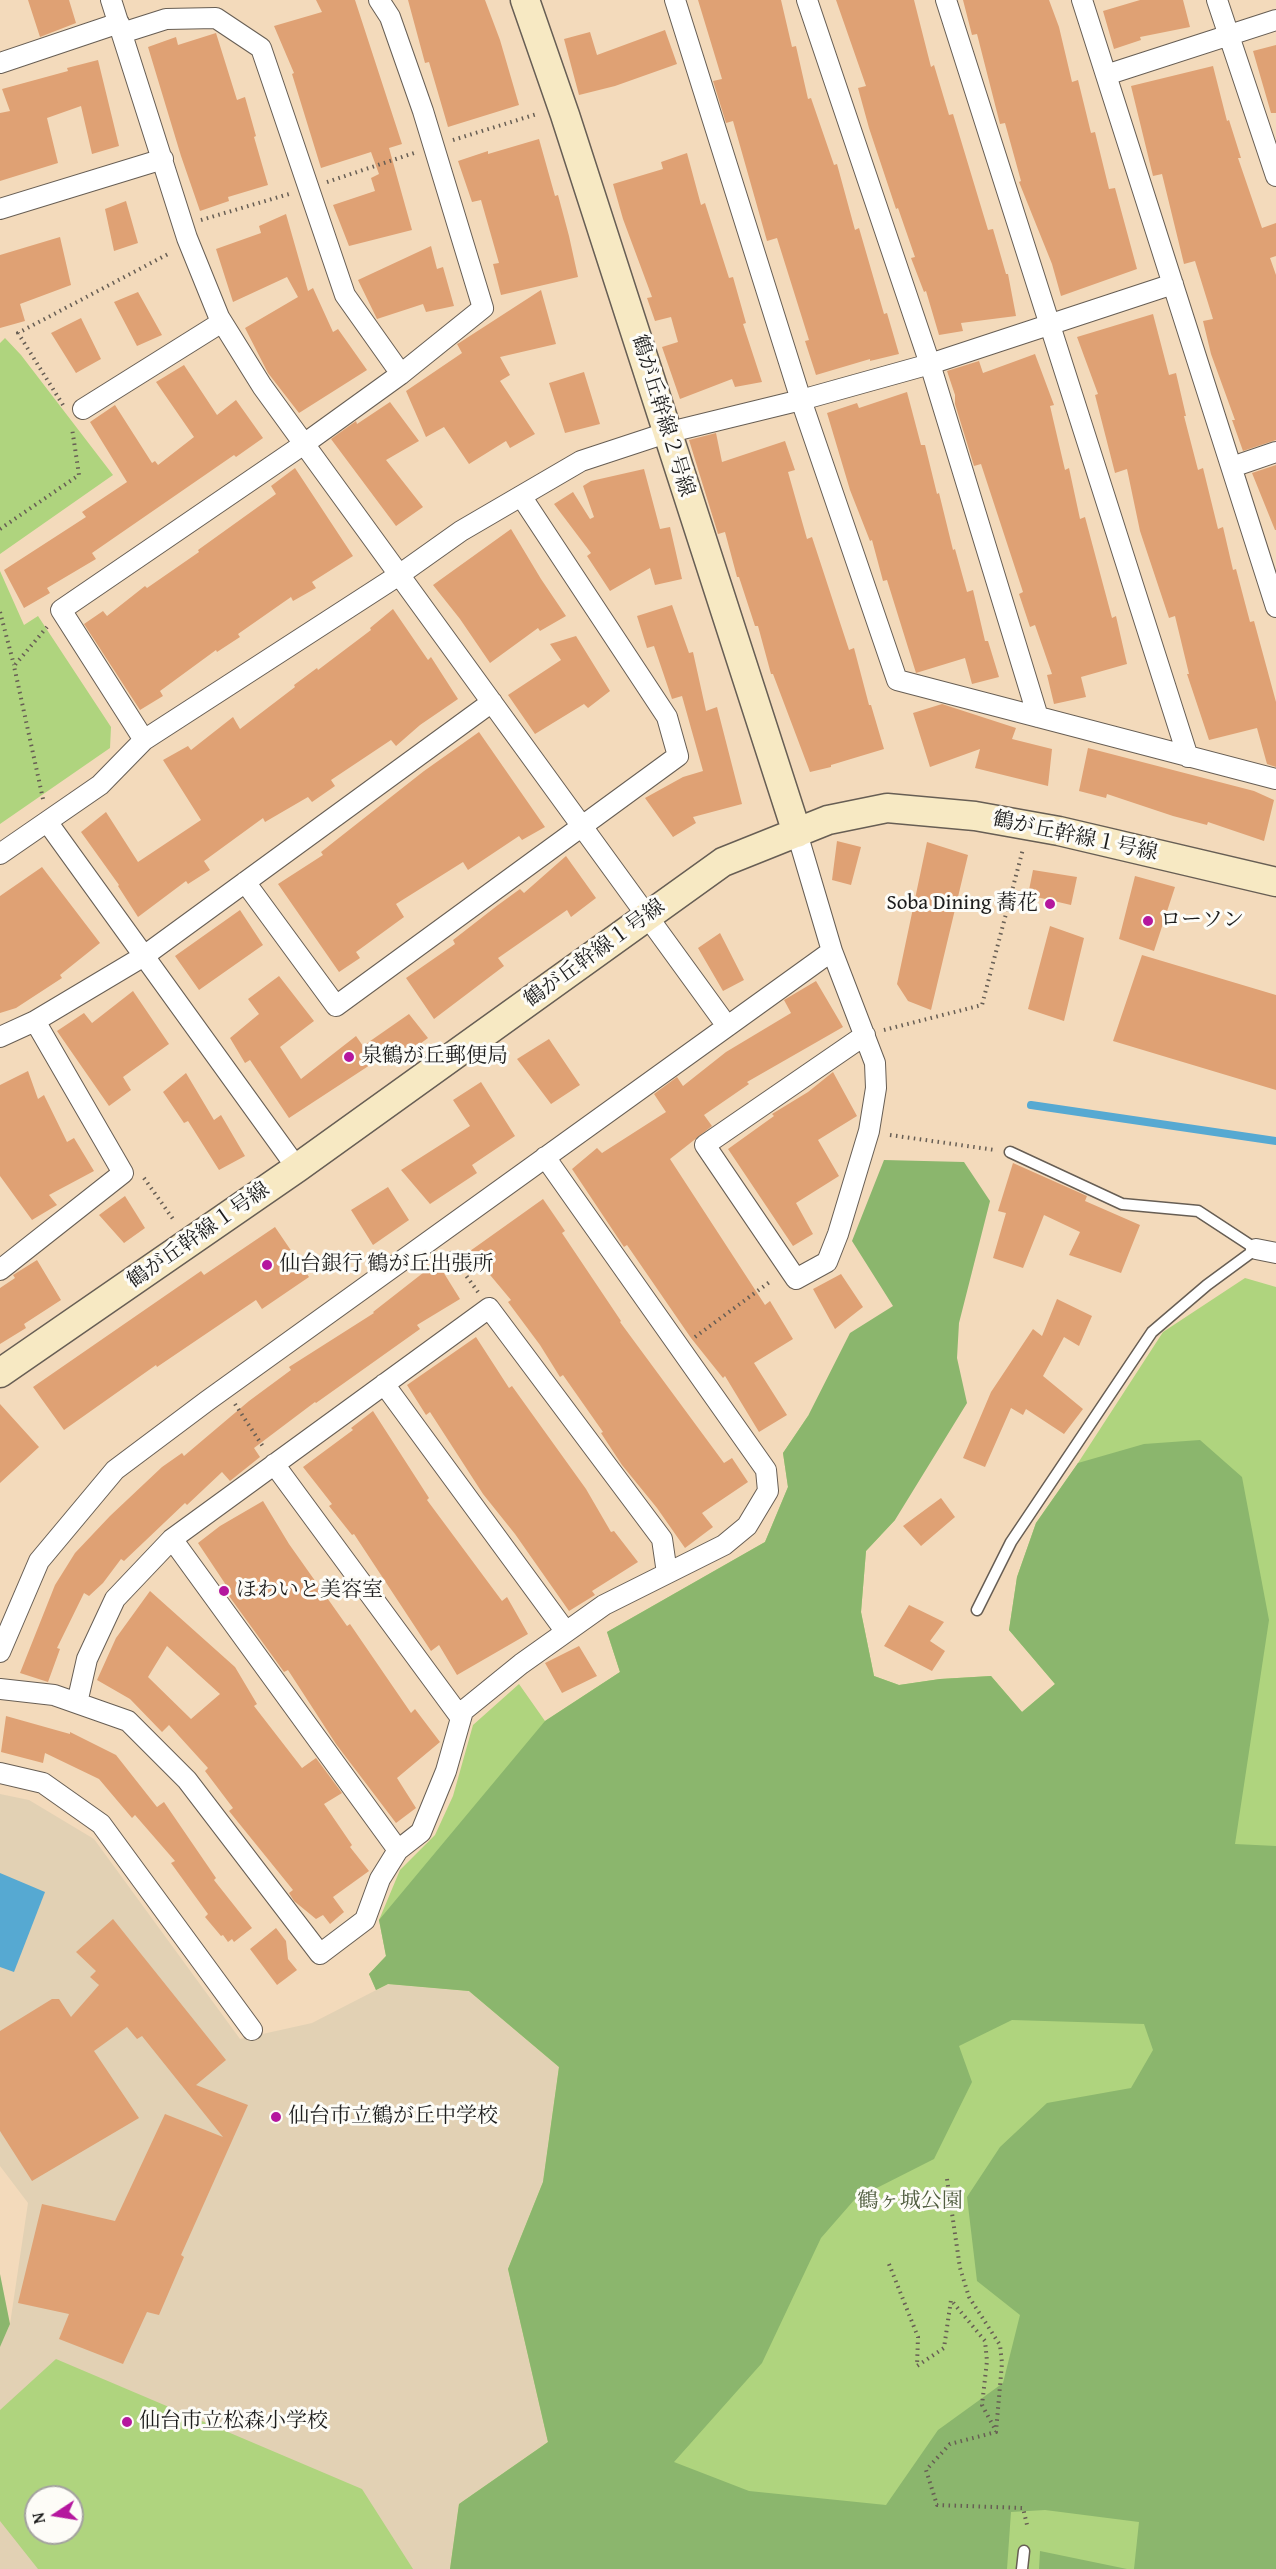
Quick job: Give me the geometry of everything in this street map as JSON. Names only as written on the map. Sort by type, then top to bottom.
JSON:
[{"type":"street","points":[[111,0],[186,234],[222,322],[262,386],[727,1026]]},
{"type":"street","points":[[144,740],[61,610],[304,444],[401,374],[483,308],[434,146],[390,17],[380,0]]},
{"type":"street","name":"鶴が丘幹線２号線","points":[[525,0],[562,107],[796,833]]},
{"type":"street","points":[[675,0],[801,400],[897,680],[1276,779]]},
{"type":"street","points":[[807,0],[930,364],[1038,717]]},
{"type":"street","points":[[946,0],[1188,757]]},
{"type":"street","points":[[1082,0],[1276,607]]},
{"type":"street","points":[[1217,0],[1276,176]]},
{"type":"street","points":[[0,63],[120,28],[166,19],[216,18],[261,48],[345,295],[401,374]]},
{"type":"street","points":[[1106,75],[1276,20]]},
{"type":"street","points":[[0,209],[163,159]]},
{"type":"street","points":[[0,854],[100,785],[144,740],[399,575],[461,531],[581,461],[666,433],[801,400],[930,364],[1173,284]]},
{"type":"street","points":[[73,412],[222,322]]},
{"type":"street","points":[[1232,467],[1276,453]]},
{"type":"street","points":[[245,882],[336,1006],[678,756],[667,717],[521,496]]},
{"type":"street","points":[[0,1038],[35,1021],[144,956],[492,702]]},
{"type":"street","name":"鶴が丘幹線１号線","points":[[0,1373],[297,1168],[723,862],[828,820],[887,808],[975,816],[1276,882]]},
{"type":"street","points":[[48,823],[297,1168]]},
{"type":"street","points":[[796,833],[832,951],[866,1035],[875,1063],[876,1088],[868,1131],[838,1234],[827,1262],[796,1279],[705,1145],[866,1035]]},
{"type":"street","points":[[0,1652],[39,1561],[115,1470],[832,951]]},
{"type":"street","points":[[0,1270],[123,1173],[35,1021]]},
{"type":"street","points":[[0,1689],[54,1695],[128,1721],[187,1780],[320,1954],[365,1920],[380,1879],[398,1850],[421,1832],[446,1771],[463,1711],[604,1605],[724,1545],[747,1526],[768,1491],[766,1470],[545,1157]]},
{"type":"street","points":[[1256,1249],[1276,1253]]},
{"type":"street","points":[[77,1703],[87,1659],[115,1599],[172,1539],[489,1308],[662,1539],[667,1573]]},
{"type":"street","points":[[384,1384],[566,1632]]},
{"type":"street","points":[[274,1464],[461,1718]]},
{"type":"street","points":[[172,1539],[398,1850]]},
{"type":"street","points":[[0,1773],[44,1783],[100,1824],[252,2031]]},
{"type":"lane","points":[[977,1610],[1011,1542],[1152,1332],[1207,1285],[1256,1249],[1198,1211],[1122,1204],[1010,1152]]},
{"type":"lane","points":[[1022,2569],[1024,2551]]},
{"type":"path","points":[[0,529],[79,475],[73,412],[18,333],[186,234],[309,188],[434,146],[562,107]]},
{"type":"path","points":[[14,666],[61,610]]},
{"type":"path","points":[[0,612],[48,823]]},
{"type":"path","points":[[866,1035],[982,1005],[1029,826]]},
{"type":"path","points":[[868,1131],[1010,1152]]},
{"type":"path","points":[[123,1173],[135,1165],[173,1219]]},
{"type":"path","points":[[437,1235],[489,1308]]},
{"type":"path","points":[[680,1348],[789,1268]]},
{"type":"path","points":[[225,1389],[274,1464]]},
{"type":"path","points":[[947,2179],[960,2268],[969,2296],[1000,2345],[1002,2363],[996,2432]]},
{"type":"path","points":[[889,2264],[918,2337],[916,2366],[944,2348],[951,2300],[985,2341],[987,2361],[982,2405],[996,2432]]},
{"type":"path","points":[[996,2432],[950,2444],[926,2470],[937,2505],[1023,2508],[1028,2529]]},
{"type":"shaded area","name":"仙台市立鶴が丘中学校","points":[[0,1794],[29,1800],[94,1839],[240,2039],[312,2023],[388,1984],[469,1991],[559,2067],[543,2182],[508,2269],[548,2442],[459,2504],[450,2569],[0,2569],[0,2347],[10,2324],[28,2203],[0,2166]]},
{"type":"green space","points":[[5,338],[21,355],[113,475],[0,554],[0,343]]},
{"type":"green space","points":[[0,571],[24,625],[38,616],[111,727],[110,748],[0,824]]},
{"type":"green space","name":"鶴ヶ城公園","points":[[884,1160],[964,1162],[990,1201],[959,1323],[957,1358],[967,1403],[895,1520],[866,1551],[861,1612],[874,1676],[899,1685],[940,1679],[991,1676],[1022,1712],[1055,1684],[1009,1630],[1017,1577],[1036,1523],[1078,1463],[1144,1444],[1200,1440],[1242,1477],[1269,1620],[1235,1844],[1276,1846],[1276,2569],[1134,2569],[1139,2522],[1045,2510],[1011,2512],[1007,2569],[450,2569],[459,2504],[548,2442],[508,2269],[543,2182],[559,2067],[469,1991],[388,1984],[376,1990],[369,1974],[386,1956],[379,1920],[545,1721],[620,1672],[607,1632],[765,1542],[788,1487],[783,1453],[808,1416],[850,1333],[893,1306],[852,1241]],"holes":[[[1012,2020],[1144,2024],[1153,2050],[1131,2088],[1047,2103],[1000,2147],[967,2197],[977,2281],[1020,2315],[1003,2383],[938,2430],[886,2505],[749,2491],[674,2462],[762,2363],[821,2238],[855,2199],[934,2159],[972,2082],[959,2046]]]},
{"type":"green space","name":"鶴ヶ城公園","points":[[1245,1278],[1276,1287],[1276,2569],[450,2569],[459,2504],[548,2442],[508,2269],[543,2182],[559,2067],[469,1991],[388,1984],[376,1990],[369,1974],[386,1956],[379,1920],[400,1870],[435,1835],[453,1796],[473,1725],[519,1684],[545,1721],[620,1672],[607,1632],[765,1542],[788,1487],[783,1453],[808,1416],[895,1520],[866,1551],[861,1612],[874,1676],[899,1685],[940,1679],[991,1676],[1022,1712],[1055,1684],[1009,1630],[1017,1577],[1036,1523],[1163,1332]]},
{"type":"green space","points":[[0,2274],[10,2324],[0,2347]]},
{"type":"green space","name":"仙台市立松森小学校","points":[[56,2359],[362,2489],[413,2569],[38,2569],[0,2521],[0,2410]]},
{"type":"green space","points":[[1040,2551],[1127,2569],[1039,2569]]},
{"type":"water","points":[[0,1873],[45,1892],[14,1972],[0,1967]]},
{"type":"building","points":[[28,0],[69,0],[76,23],[40,37]]},
{"type":"building","points":[[316,0],[355,0],[402,144],[389,148],[412,230],[349,246],[333,205],[375,191],[371,178],[379,174],[371,152],[321,168],[292,74],[294,73],[274,26],[322,12]]},
{"type":"building","points":[[408,0],[485,0],[500,40],[519,105],[448,127],[429,62],[425,63]]},
{"type":"building","points":[[698,0],[781,0],[792,47],[796,46],[808,99],[811,98],[834,165],[837,164],[855,230],[859,228],[884,314],[887,313],[899,354],[870,361],[870,359],[816,375],[805,341],[809,340],[777,238],[767,241],[733,121],[726,123],[713,81],[722,79]]},
{"type":"building","points":[[836,0],[914,0],[931,67],[934,65],[949,115],[953,114],[988,230],[993,229],[1006,274],[1008,274],[1016,316],[961,323],[963,331],[939,335],[926,291],[924,292],[911,258],[915,257],[869,128],[858,88],[866,86]]},
{"type":"building","points":[[963,0],[1049,0],[1059,27],[1072,82],[1078,80],[1091,133],[1095,132],[1109,189],[1115,188],[1137,269],[1061,296],[1052,264],[1019,182],[1021,181],[1005,123],[1000,124],[977,34],[972,35]]},
{"type":"building","points":[[1140,0],[1183,0],[1190,27],[1140,37],[1141,40],[1114,49],[1103,11]]},
{"type":"building","points":[[665,30],[677,64],[615,86],[579,95],[564,39],[590,32],[597,55]]},
{"type":"building","points":[[216,33],[237,100],[245,97],[268,185],[228,197],[229,201],[200,211],[148,47],[176,37],[178,45]]},
{"type":"building","points":[[1276,45],[1276,113],[1271,113],[1253,51]]},
{"type":"building","points":[[98,60],[119,146],[92,154],[81,106],[47,118],[58,163],[0,181],[0,113],[10,111],[2,89],[68,71],[67,68]]},
{"type":"building","points":[[1213,66],[1227,121],[1229,120],[1241,158],[1238,158],[1262,228],[1276,223],[1276,256],[1270,258],[1276,275],[1276,440],[1243,451],[1232,420],[1235,420],[1211,354],[1203,321],[1213,319],[1195,261],[1184,264],[1162,174],[1153,176],[1131,86]]},
{"type":"building","points":[[539,139],[555,196],[558,195],[578,277],[501,295],[493,264],[499,263],[481,200],[472,202],[458,161]]},
{"type":"building","points":[[687,153],[701,205],[705,203],[729,278],[733,277],[746,323],[743,324],[762,382],[735,387],[732,379],[680,399],[662,347],[678,342],[671,317],[655,321],[647,298],[652,297],[623,219],[613,184],[663,169],[661,162]]},
{"type":"building","points":[[126,201],[138,243],[114,251],[105,209]]},
{"type":"building","points":[[286,214],[308,291],[313,288],[333,332],[338,329],[367,370],[299,413],[268,373],[245,328],[298,297],[287,277],[233,302],[216,249],[261,233],[259,226]]},
{"type":"building","points":[[60,237],[71,285],[20,304],[25,321],[0,328],[0,255]]},
{"type":"building","points":[[431,246],[437,269],[443,267],[454,306],[426,312],[423,304],[377,319],[358,280]]},
{"type":"building","points":[[541,290],[556,344],[500,357],[510,375],[500,381],[535,434],[510,448],[506,441],[469,464],[444,427],[426,437],[406,391],[462,353],[457,344]]},
{"type":"building","points":[[138,292],[162,335],[137,346],[114,302]]},
{"type":"building","points":[[1153,314],[1169,375],[1176,373],[1198,470],[1203,468],[1218,529],[1223,527],[1233,570],[1236,569],[1250,622],[1254,621],[1276,702],[1276,767],[1267,764],[1257,728],[1209,740],[1187,674],[1189,674],[1175,616],[1169,618],[1140,531],[1127,469],[1115,473],[1095,395],[1098,394],[1077,337]]},
{"type":"building","points":[[81,318],[101,359],[76,373],[51,333]]},
{"type":"building","points":[[1035,354],[1054,405],[1050,406],[1065,470],[1069,468],[1080,519],[1085,517],[1112,618],[1116,616],[1127,664],[1081,677],[1086,697],[1054,704],[1047,675],[1052,674],[1035,625],[1030,627],[1019,594],[1023,592],[981,464],[974,466],[947,371],[979,361],[983,373]]},
{"type":"building","points":[[184,365],[217,415],[236,400],[263,438],[236,457],[234,455],[92,553],[96,559],[47,588],[50,593],[24,608],[4,570],[86,517],[82,512],[127,482],[90,422],[115,405],[152,463],[155,461],[158,465],[194,437],[156,382]]},
{"type":"building","points":[[584,372],[600,424],[565,433],[549,383]]},
{"type":"building","points":[[907,392],[921,445],[925,445],[937,494],[939,493],[953,550],[955,549],[967,592],[973,590],[985,641],[988,641],[999,677],[972,684],[965,658],[916,673],[887,580],[883,581],[872,540],[870,541],[850,490],[827,413],[857,403],[859,408]]},
{"type":"building","points":[[390,402],[419,441],[386,460],[423,507],[396,526],[331,439],[356,421],[357,424]]},
{"type":"building","points":[[716,433],[722,462],[785,441],[795,470],[788,472],[807,539],[812,537],[849,650],[854,648],[869,705],[871,705],[884,749],[810,772],[773,674],[771,674],[758,626],[755,626],[739,577],[737,577],[725,532],[718,534],[689,440]]},
{"type":"building","points":[[1276,465],[1276,530],[1275,530],[1252,473]]},
{"type":"building","points":[[295,468],[353,556],[312,582],[316,588],[293,601],[291,597],[238,634],[240,637],[217,652],[216,650],[160,691],[163,696],[140,710],[84,624],[103,611],[107,616],[145,586],[147,588],[199,552],[198,550],[276,494],[271,486]]},
{"type":"building","points":[[644,469],[660,529],[670,527],[682,579],[655,585],[650,568],[610,591],[587,556],[591,553],[554,504],[573,492],[590,519],[594,517],[583,486],[591,481]]},
{"type":"building","points":[[511,529],[566,616],[540,631],[538,628],[490,663],[433,585]]},
{"type":"building","points":[[672,605],[689,653],[693,652],[706,711],[717,707],[742,804],[693,817],[696,823],[673,837],[645,798],[683,777],[703,771],[682,696],[672,699],[654,646],[647,648],[637,616]]},
{"type":"building","points":[[393,609],[428,660],[431,657],[458,699],[420,725],[396,746],[391,740],[331,780],[335,786],[312,802],[308,797],[265,822],[263,818],[204,861],[210,870],[188,884],[186,881],[138,917],[119,885],[81,832],[106,812],[138,862],[201,820],[163,760],[188,746],[191,750],[233,717],[240,729],[295,687],[294,685],[371,630],[370,628]]},
{"type":"building","points":[[576,636],[610,691],[588,708],[584,704],[535,734],[508,695],[561,660],[550,644]]},
{"type":"building","points":[[942,704],[1016,728],[1012,739],[1052,749],[1048,786],[975,768],[980,749],[930,767],[913,713]]},
{"type":"building","points":[[479,732],[545,827],[522,840],[519,836],[468,870],[463,862],[396,904],[404,917],[356,952],[360,958],[339,972],[278,884],[323,855],[321,852],[424,771]]},
{"type":"building","points":[[1088,748],[1254,791],[1274,800],[1264,841],[1208,822],[1207,825],[1173,816],[1107,794],[1106,798],[1079,791]]},
{"type":"building","points":[[837,841],[861,847],[851,885],[832,880]]},
{"type":"building","points":[[927,842],[968,855],[931,1010],[908,1001],[897,984]]},
{"type":"building","points":[[566,856],[596,898],[571,917],[567,910],[498,958],[504,966],[434,1019],[406,978],[455,944],[453,940],[520,889],[524,893]]},
{"type":"building","points":[[42,867],[100,943],[60,975],[62,978],[16,1008],[0,1013],[0,896]]},
{"type":"building","points":[[1033,870],[1077,877],[1071,905],[1028,895]]},
{"type":"building","points":[[1135,876],[1175,887],[1154,951],[1119,939]]},
{"type":"building","points":[[240,910],[263,945],[199,990],[175,956]]},
{"type":"building","points":[[1050,926],[1084,938],[1064,1021],[1028,1009]]},
{"type":"building","points":[[720,933],[744,980],[723,991],[698,948]]},
{"type":"building","points":[[1142,955],[1276,995],[1276,1090],[1113,1041]]},
{"type":"building","points":[[279,976],[314,1021],[280,1047],[301,1079],[356,1036],[363,1046],[409,1014],[428,1038],[402,1057],[396,1048],[289,1118],[250,1060],[245,1063],[230,1038],[259,1014],[248,999]]},
{"type":"building","points":[[816,981],[843,1027],[747,1082],[749,1084],[704,1115],[712,1126],[670,1159],[765,1305],[770,1301],[793,1339],[754,1363],[787,1415],[759,1432],[725,1376],[723,1378],[691,1338],[627,1245],[624,1247],[572,1169],[597,1148],[602,1153],[666,1112],[654,1094],[677,1077],[683,1086],[726,1052],[791,1013],[784,1000]]},
{"type":"building","points":[[133,991],[169,1044],[123,1077],[131,1090],[109,1106],[57,1031],[84,1013],[92,1023]]},
{"type":"building","points":[[549,1039],[580,1085],[551,1104],[517,1059]]},
{"type":"building","points":[[28,1071],[38,1099],[44,1095],[67,1142],[74,1138],[94,1171],[49,1195],[57,1205],[32,1220],[0,1176],[0,1085]]},
{"type":"building","points":[[833,1072],[857,1116],[818,1140],[839,1176],[796,1203],[813,1234],[793,1246],[728,1149],[774,1116],[772,1114],[808,1092]]},
{"type":"building","points":[[186,1073],[214,1120],[221,1115],[245,1156],[219,1170],[188,1121],[184,1123],[163,1092]]},
{"type":"building","points":[[481,1082],[515,1136],[472,1165],[477,1173],[430,1204],[401,1170],[470,1126],[453,1100]]},
{"type":"building","points":[[1013,1163],[1087,1196],[1085,1201],[1140,1225],[1121,1273],[1069,1255],[1080,1232],[1044,1215],[1023,1268],[993,1258],[1006,1213],[998,1211]]},
{"type":"building","points":[[388,1187],[409,1220],[373,1245],[351,1210]]},
{"type":"building","points":[[125,1196],[145,1228],[124,1243],[99,1215]]},
{"type":"building","points":[[543,1199],[565,1231],[562,1233],[620,1322],[724,1463],[732,1458],[748,1482],[702,1513],[713,1527],[685,1548],[657,1508],[622,1465],[601,1433],[603,1432],[563,1375],[560,1377],[508,1302],[511,1300],[470,1251]]},
{"type":"building","points":[[275,1227],[309,1277],[262,1309],[256,1300],[157,1367],[156,1365],[64,1430],[33,1387],[201,1271],[204,1275]]},
{"type":"building","points":[[37,1260],[61,1300],[24,1324],[26,1328],[0,1344],[0,1288],[15,1278],[13,1275]]},
{"type":"building","points":[[437,1262],[460,1299],[417,1325],[420,1329],[315,1402],[254,1448],[260,1457],[230,1481],[222,1472],[187,1505],[185,1503],[124,1561],[121,1559],[103,1583],[89,1596],[84,1593],[57,1648],[60,1649],[48,1682],[20,1673],[55,1585],[75,1553],[110,1516],[162,1467],[182,1453],[184,1456],[249,1401],[291,1370],[289,1367],[374,1313]]},
{"type":"building","points":[[841,1274],[863,1307],[835,1329],[813,1289]]},
{"type":"building","points":[[1057,1299],[1092,1316],[1079,1346],[1064,1337],[1043,1376],[1083,1409],[1064,1434],[1026,1409],[1023,1415],[1011,1408],[985,1467],[963,1458],[991,1392],[1033,1329],[1042,1336]]},
{"type":"building","points":[[476,1337],[509,1388],[512,1386],[586,1489],[611,1532],[614,1531],[638,1562],[592,1591],[595,1595],[569,1611],[515,1534],[483,1494],[430,1412],[426,1415],[407,1385]]},
{"type":"building","points":[[0,1404],[39,1447],[0,1483]]},
{"type":"building","points":[[373,1411],[429,1498],[427,1500],[502,1601],[507,1597],[528,1634],[457,1675],[439,1645],[431,1651],[354,1534],[352,1535],[329,1506],[332,1504],[303,1467],[353,1430],[351,1428]]},
{"type":"building","points":[[941,1498],[955,1517],[921,1546],[903,1526]]},
{"type":"building","points":[[263,1501],[289,1544],[347,1626],[350,1624],[411,1713],[415,1709],[440,1742],[397,1778],[416,1808],[396,1823],[336,1744],[288,1670],[284,1672],[229,1596],[232,1594],[198,1543],[220,1526]]},
{"type":"building","points":[[150,1591],[235,1667],[257,1704],[254,1706],[302,1768],[316,1758],[342,1793],[324,1804],[352,1845],[350,1847],[369,1871],[333,1897],[344,1912],[330,1924],[323,1915],[316,1919],[294,1901],[289,1893],[293,1890],[229,1811],[233,1808],[205,1771],[208,1768],[169,1725],[162,1732],[130,1699],[97,1680],[116,1638]],"holes":[[[167,1646],[220,1694],[191,1719],[148,1677]]]},
{"type":"building","points":[[909,1605],[944,1622],[930,1641],[945,1651],[932,1671],[884,1646]]},
{"type":"building","points":[[579,1646],[597,1676],[562,1693],[545,1663]]},
{"type":"building","points":[[6,1716],[70,1734],[70,1732],[116,1755],[157,1807],[164,1802],[216,1878],[214,1880],[252,1928],[234,1942],[232,1939],[228,1942],[223,1935],[221,1936],[205,1917],[208,1914],[171,1863],[175,1861],[135,1815],[132,1818],[99,1779],[45,1753],[43,1763],[1,1752]]},
{"type":"building","points":[[113,1919],[226,2060],[196,2085],[248,2105],[181,2255],[184,2257],[159,2315],[147,2312],[123,2364],[59,2339],[69,2314],[18,2303],[42,2204],[115,2221],[165,2114],[223,2137],[142,2036],[137,2039],[127,2027],[94,2051],[139,2118],[32,2181],[0,2131],[0,2031],[52,1999],[59,1999],[71,2017],[99,1985],[90,1977],[96,1971],[76,1952]]},
{"type":"building","points":[[276,1928],[286,1941],[288,1959],[297,1970],[277,1985],[250,1949]]},
{"type":"waterway","points":[[1031,1105],[1276,1141]]},
{"type":"place","name":"Soba Dining 蕎花","points":[[1050,904]]},
{"type":"place","name":"ローソン","points":[[1148,921]]},
{"type":"place","name":"泉鶴が丘郵便局","points":[[349,1057]]},
{"type":"place","name":"仙台銀行 鶴が丘出張所","points":[[267,1265]]},
{"type":"place","name":"ほわいと美容室","points":[[224,1591]]},
{"type":"place","name":"仙台市立鶴が丘中学校","points":[[276,2117]]},
{"type":"place","name":"仙台市立松森小学校","points":[[127,2422]]}]
